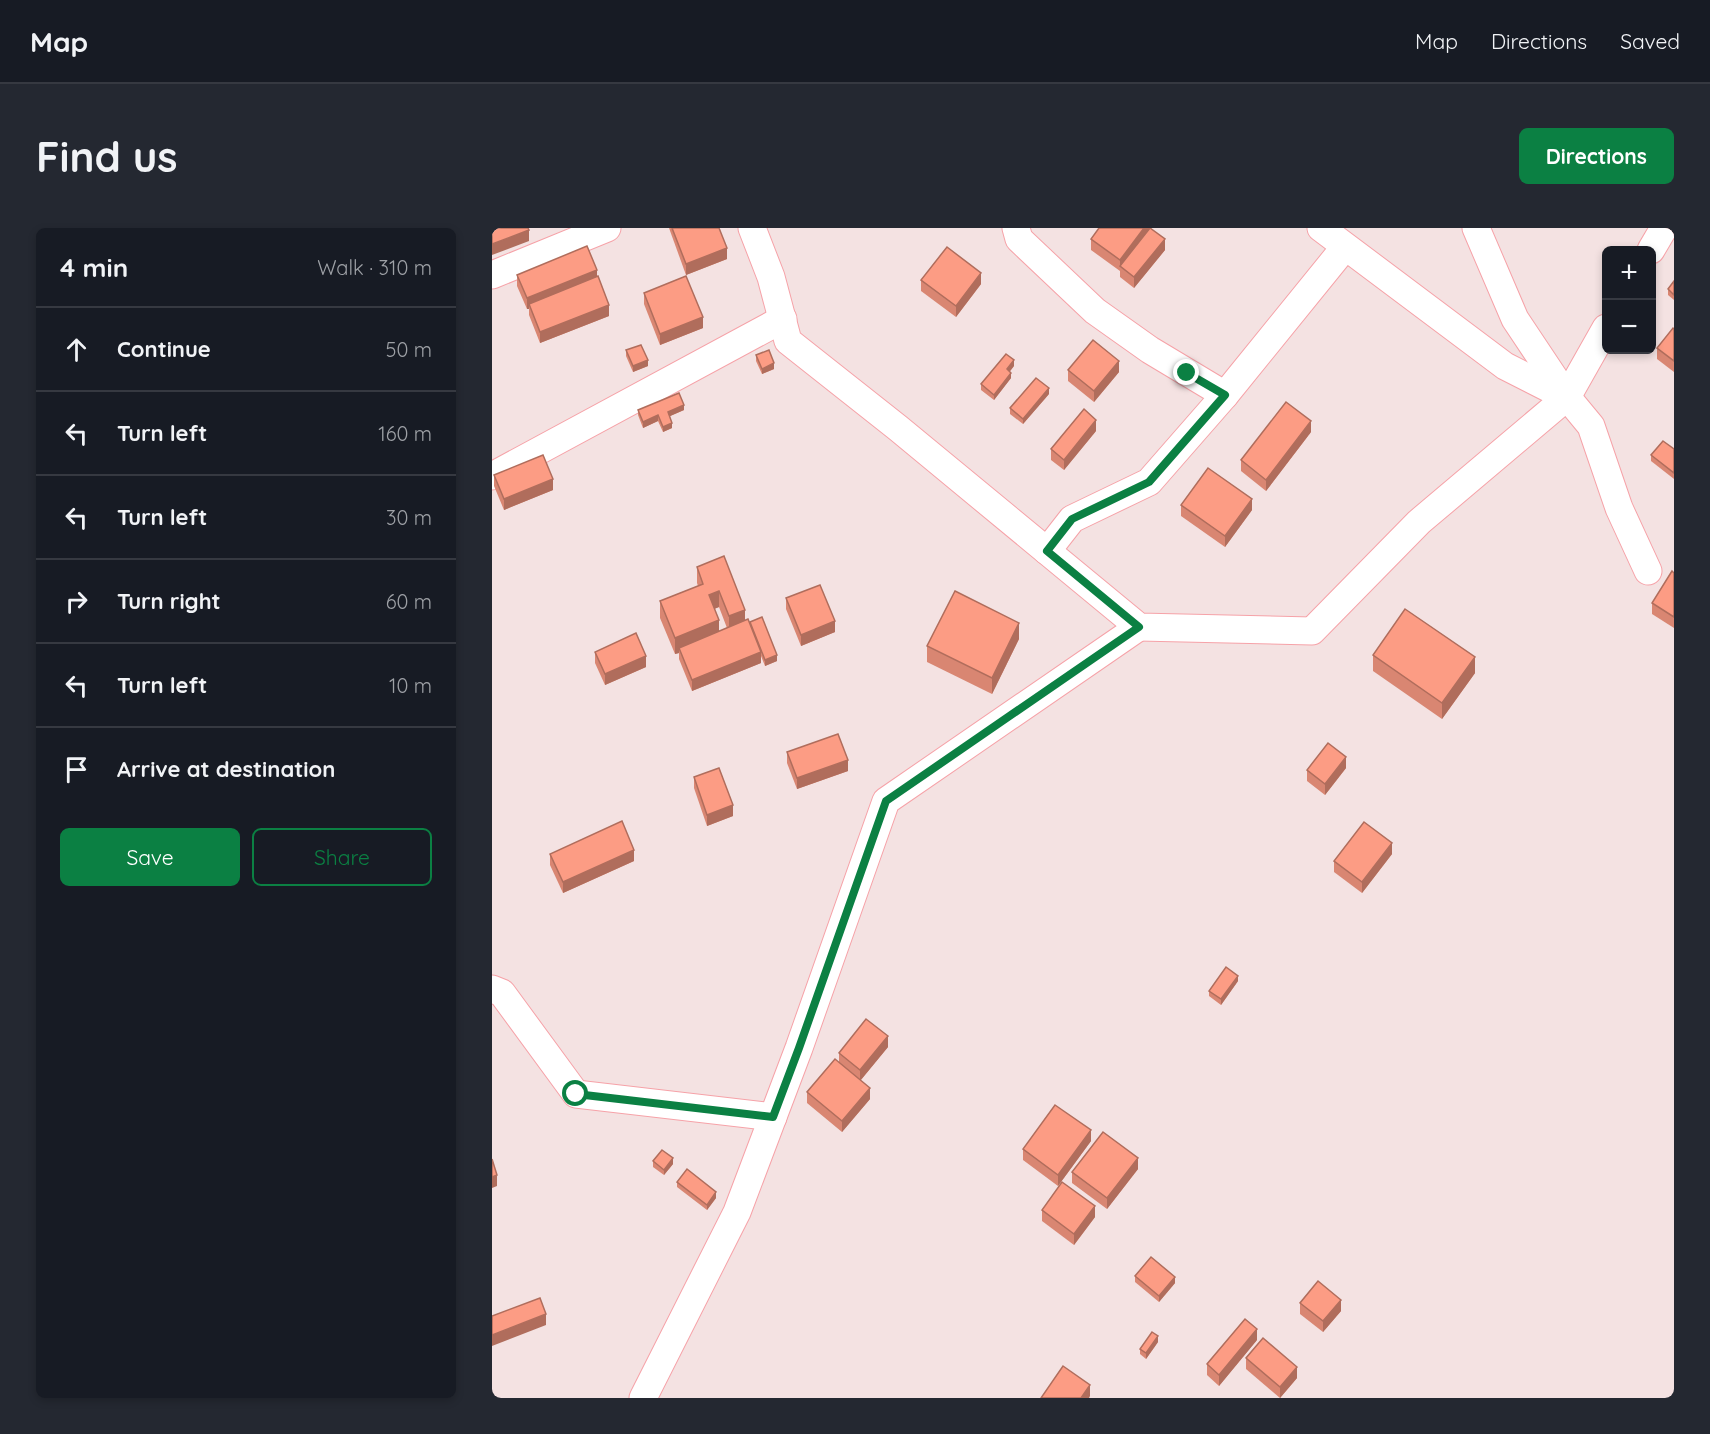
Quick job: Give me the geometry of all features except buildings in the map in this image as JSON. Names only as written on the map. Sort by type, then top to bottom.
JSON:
[{"type":"street","points":[[492,274],[607,228]]},
{"type":"street","points":[[752,228],[771,277],[788,341],[898,428],[1139,627]]},
{"type":"street","points":[[1016,228],[1019,239],[1095,311],[1150,350],[1225,395]]},
{"type":"street","points":[[1476,228],[1515,319],[1567,397],[1591,426],[1619,508],[1648,571]]},
{"type":"street","points":[[1653,246],[1664,228]]},
{"type":"street","points":[[1047,551],[1072,519],[1149,482],[1225,395],[1336,236],[1505,366],[1567,397]]},
{"type":"street","points":[[492,476],[783,319]]},
{"type":"street","points":[[643,1398],[738,1212],[799,1048],[886,801],[1139,627],[1312,631],[1419,522],[1567,397],[1602,335]]},
{"type":"street","points":[[492,989],[502,993],[576,1094],[773,1117]]},
{"type":"route","points":[[576,1094],[773,1117],[886,801],[1139,627],[1047,551],[1072,519],[1149,482],[1225,395],[1187,373]]}]
